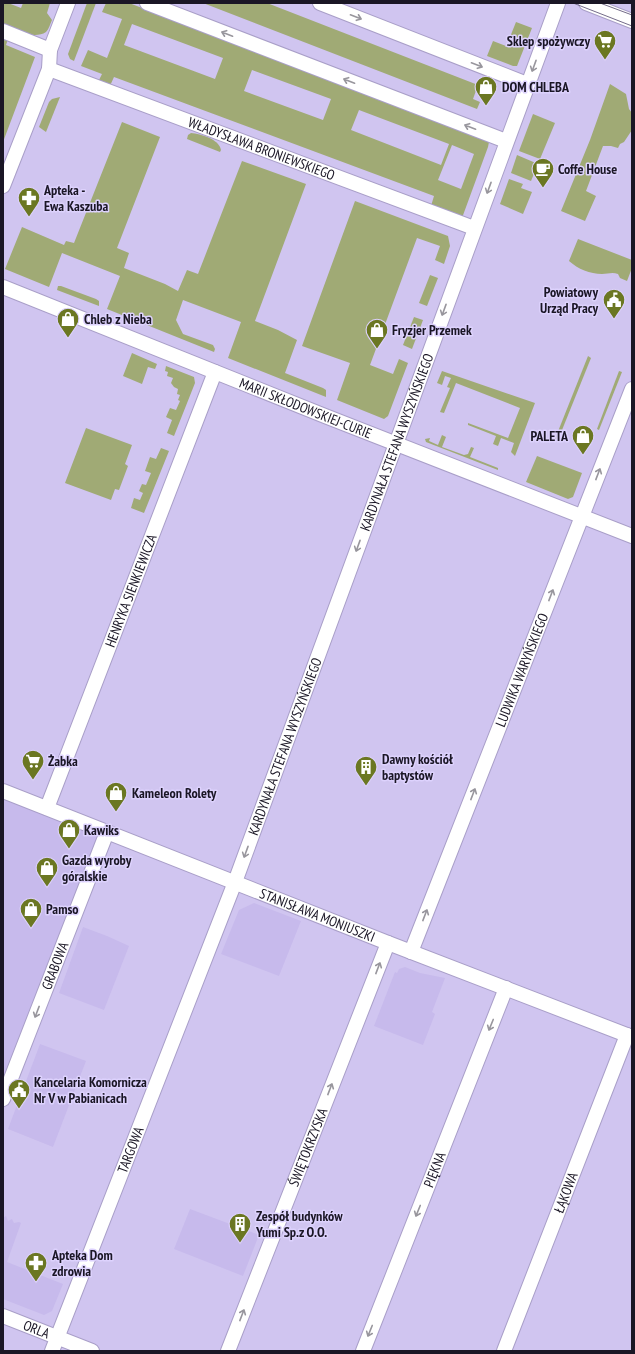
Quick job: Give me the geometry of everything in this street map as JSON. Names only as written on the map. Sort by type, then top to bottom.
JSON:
[{"type":"street","points":[[3,186],[49,70],[50,50],[68,3]]},
{"type":"street","points":[[147,3],[506,142]]},
{"type":"street","points":[[320,3],[527,84]]},
{"type":"street","name":"KARDYNAŁA STEFANA WYSZYŃSKIEGO","points":[[235,882],[474,228],[558,3]]},
{"type":"street","points":[[586,3],[632,21]]},
{"type":"street","points":[[3,31],[50,50]]},
{"type":"street","name":"WŁADYSŁAWA BRONIEWSKIEGO","points":[[49,70],[474,228]]},
{"type":"street","name":"MARII SKŁODOWSKIEJ-CURIE","points":[[3,287],[632,536]]},
{"type":"street","name":"HENRYKA SIENKIEWICZA","points":[[47,808],[215,372]]},
{"type":"street","name":"LUDWIKA WARYŃSKIEGO","points":[[411,952],[632,389]]},
{"type":"street","name":"STANISŁAWA MONIUSZKI","points":[[3,791],[411,952],[630,1036]]},
{"type":"street","name":"GRABOWA","points":[[3,1099],[107,832]]},
{"type":"street","name":"TARGOWA","points":[[52,1351],[235,882]]},
{"type":"street","name":"ŚWIĘTOKRZYSKA","points":[[228,1351],[388,943]]},
{"type":"street","name":"PIĘKNA","points":[[362,1351],[506,988]]},
{"type":"street","name":"ŁĄKOWA","points":[[504,1351],[630,1036]]},
{"type":"street","name":"ORLA","points":[[3,1316],[92,1351]]},
{"type":"shaded area","points":[[3,791],[107,832],[3,1099]]},
{"type":"shaded area","points":[[254,903],[301,921],[279,976],[221,954],[239,910]]},
{"type":"shaded area","points":[[83,927],[129,946],[104,1010],[59,993]]},
{"type":"shaded area","points":[[405,967],[420,973],[445,978],[432,1012],[435,1014],[423,1045],[374,1026],[395,972],[397,973],[399,969]]},
{"type":"shaded area","points":[[40,1044],[86,1061],[53,1147],[8,1129]]},
{"type":"shaded area","name":"Zespół budynków Yumi Sp.z O.O.","points":[[190,1209],[259,1235],[243,1276],[174,1249]]},
{"type":"shaded area","points":[[6,1216],[8,1221],[12,1219],[14,1223],[21,1223],[7,1262],[63,1284],[52,1311],[44,1315],[3,1299],[3,1218]]},
{"type":"green space","points":[[3,3],[8,3],[21,8],[23,3],[50,3],[47,13],[52,20],[48,29],[46,32],[41,34],[30,35],[3,26]]},
{"type":"green space","points":[[87,3],[96,3],[74,61],[70,59],[68,54]]},
{"type":"green space","points":[[106,3],[129,3],[488,140],[488,147],[462,218],[431,206],[434,196],[114,77],[109,88],[97,84],[102,74],[81,66],[88,50],[107,58],[122,19],[102,12]],"holes":[[[132,24],[223,58],[215,79],[124,45]],[[252,70],[331,99],[323,120],[244,91]],[[359,110],[449,144],[441,165],[351,130]],[[452,145],[474,154],[461,189],[438,180]]]},
{"type":"green space","points":[[203,3],[267,3],[478,85],[473,99],[480,102],[477,109]]},
{"type":"green space","points":[[516,22],[532,28],[517,66],[513,66],[487,56],[493,41],[506,47]]},
{"type":"green space","points":[[3,37],[8,39],[6,45],[35,57],[3,142]]},
{"type":"green space","points":[[610,84],[626,94],[629,109],[632,113],[632,130],[618,148],[603,146],[586,191],[596,196],[585,221],[561,211],[590,140]]},
{"type":"green space","points":[[60,97],[46,132],[39,127],[49,102],[52,99]]},
{"type":"green space","points":[[533,114],[555,123],[540,159],[519,151]]},
{"type":"green space","points":[[122,122],[160,137],[117,248],[129,253],[124,268],[165,284],[178,291],[187,270],[198,274],[242,161],[306,184],[255,321],[278,330],[297,340],[285,373],[323,388],[326,390],[326,397],[228,358],[241,322],[183,300],[176,320],[183,334],[213,345],[215,349],[214,352],[107,309],[120,276],[62,253],[49,287],[5,269],[22,227],[64,245],[66,241],[74,243]]},
{"type":"green space","points":[[191,133],[213,140],[220,146],[220,152],[187,139],[188,135]]},
{"type":"green space","points":[[517,155],[538,164],[531,181],[511,173]]},
{"type":"green space","points":[[509,179],[523,184],[521,188],[532,192],[523,214],[500,204]]},
{"type":"green space","points":[[355,201],[448,236],[450,246],[444,264],[435,260],[440,246],[417,238],[370,365],[393,374],[399,359],[408,363],[388,416],[384,419],[337,400],[350,363],[302,346]]},
{"type":"green space","points":[[578,239],[632,260],[632,268],[627,281],[620,278],[616,273],[598,274],[580,269],[569,261]]},
{"type":"green space","points":[[430,275],[438,278],[427,306],[419,303]]},
{"type":"green space","points":[[58,286],[96,299],[99,301],[99,306],[57,290]]},
{"type":"green space","points":[[414,317],[423,320],[412,349],[403,345]]},
{"type":"green space","points":[[132,353],[157,364],[155,369],[148,367],[142,384],[123,376]]},
{"type":"green space","points":[[588,356],[591,358],[558,440],[555,439]]},
{"type":"green space","points":[[166,366],[194,377],[195,383],[174,436],[167,433],[172,420],[166,417],[170,408],[176,410],[180,401],[178,400],[180,395],[177,394],[178,389],[171,383],[173,378],[167,376],[168,372],[165,371]]},
{"type":"green space","points":[[442,371],[535,403],[515,456],[511,452],[514,443],[501,438],[498,446],[493,444],[496,436],[468,425],[468,423],[508,438],[520,408],[456,383],[444,413],[440,412],[450,388],[447,387],[451,378],[445,376],[442,385],[437,383]]},
{"type":"green space","points":[[619,371],[622,372],[599,430],[597,429]]},
{"type":"green space","points":[[86,428],[132,445],[125,464],[128,466],[119,490],[115,489],[111,500],[65,483]]},
{"type":"green space","points":[[442,435],[446,437],[442,447],[464,455],[468,454],[471,447],[474,448],[470,457],[498,468],[498,470],[426,442],[425,439],[430,438],[429,441],[438,445]]},
{"type":"green space","points":[[161,448],[169,451],[144,513],[131,508],[134,498],[140,500],[143,493],[139,491],[142,484],[146,485],[151,473],[145,471],[150,457],[156,459]]},
{"type":"green space","points":[[537,456],[582,473],[573,497],[568,499],[526,482]]},
{"type":"tram line","points":[[573,3],[632,26]]},
{"type":"tram line","points":[[600,3],[632,15]]},
{"type":"place","name":"Sklep spożywczy","points":[[605,60]]},
{"type":"place","name":"DOM CHLEBA","points":[[486,106]]},
{"type":"place","name":"Coffe House","points":[[543,188]]},
{"type":"place","name":"Apteka - Ewa Kaszuba","points":[[29,218]]},
{"type":"place","name":"Powiatowy Urząd Pracy","points":[[614,320]]},
{"type":"place","name":"Chleb z Nieba","points":[[68,338]]},
{"type":"place","name":"Fryzjer Przemek","points":[[377,350]]},
{"type":"place","name":"PALETA","points":[[583,456]]},
{"type":"place","name":"Żabka","points":[[33,780]]},
{"type":"place","name":"Dawny kościół baptystów","points":[[366,786]]},
{"type":"place","name":"Kameleon Rolety","points":[[116,812]]},
{"type":"place","name":"Kawiks","points":[[69,850]]},
{"type":"place","name":"Gazda wyroby góralskie","points":[[47,888]]},
{"type":"place","name":"Pamso","points":[[31,928]]},
{"type":"place","name":"Kancelaria Komornicza Nr V w Pabianicach","points":[[19,1110]]},
{"type":"place","name":"Zespół budynków Yumi Sp.z O.O.","points":[[240,1244]]},
{"type":"place","name":"Apteka Dom zdrowia","points":[[36,1282]]}]
